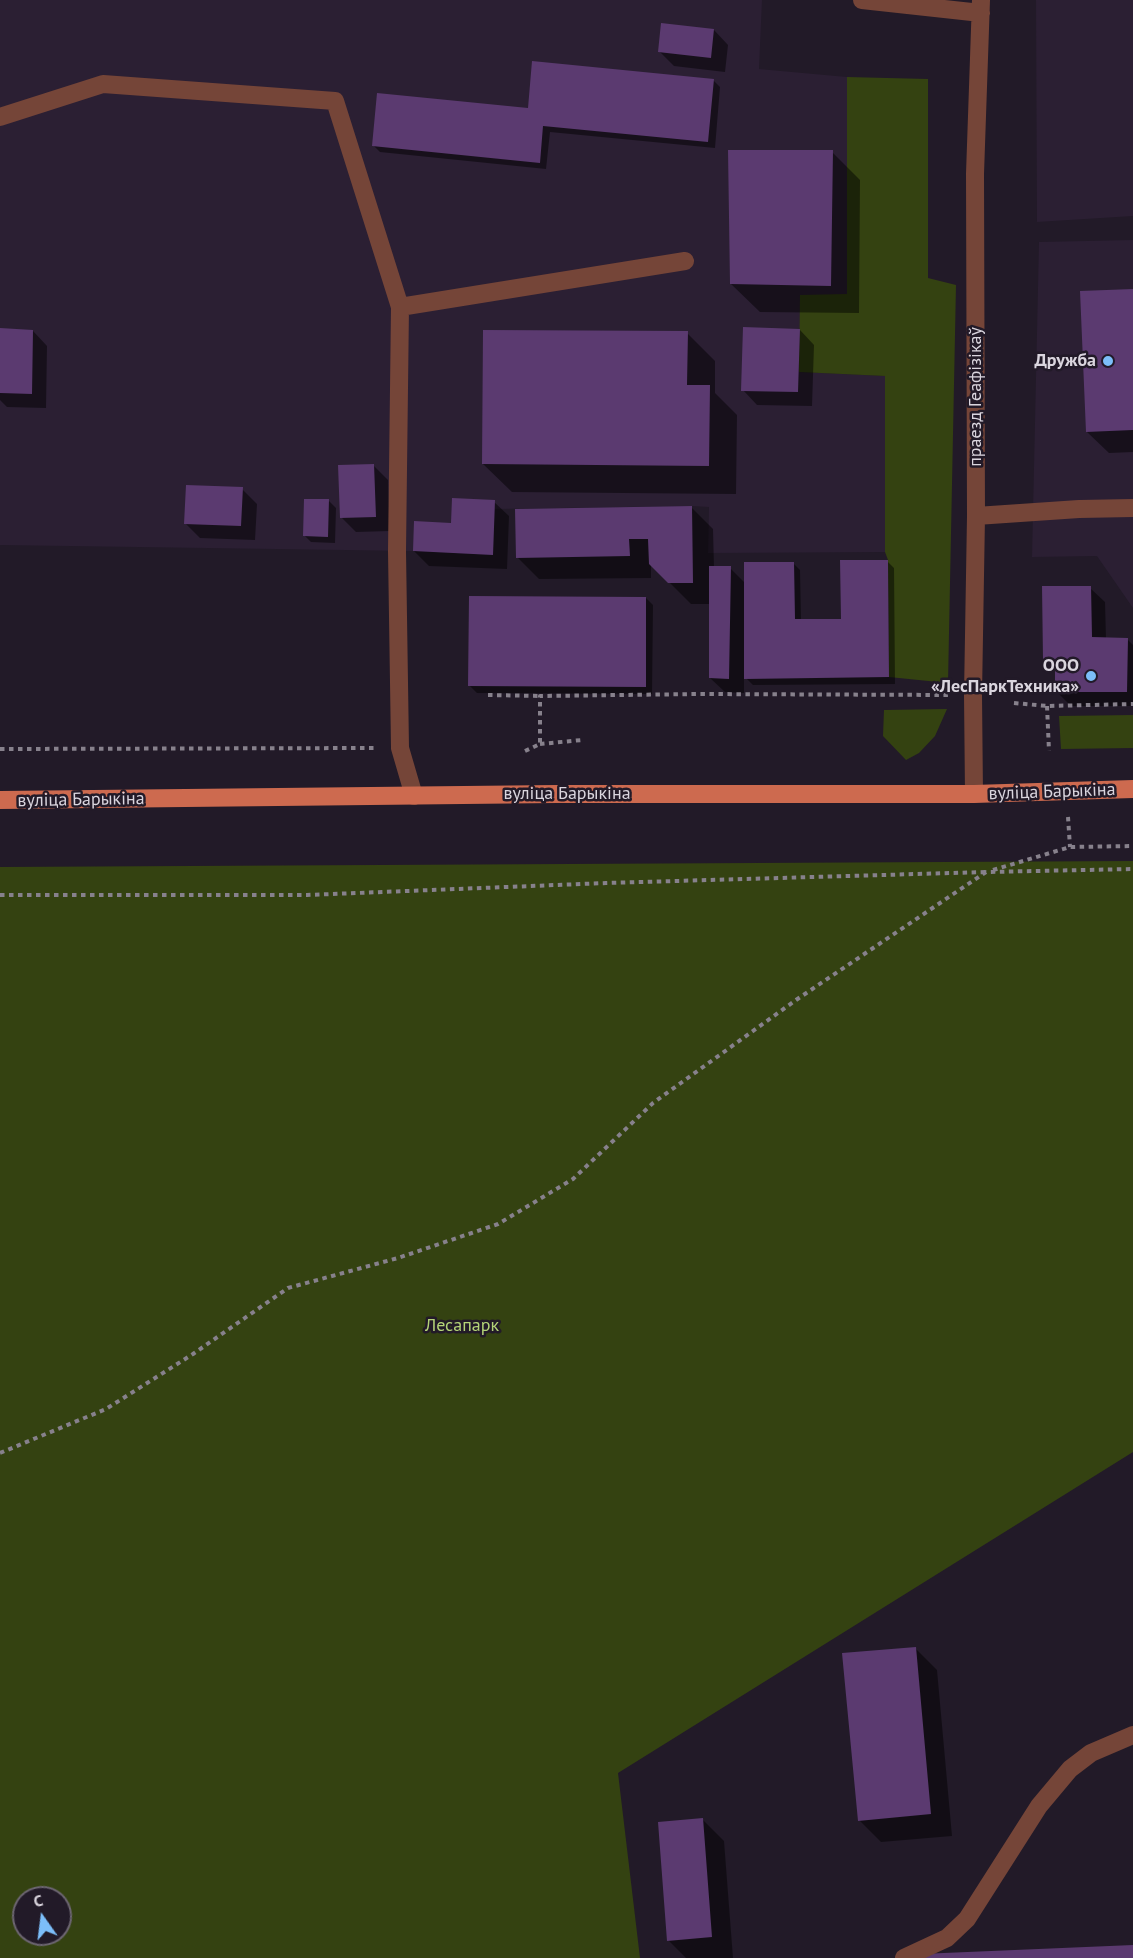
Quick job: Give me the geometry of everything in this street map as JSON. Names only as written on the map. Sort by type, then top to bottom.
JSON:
[{"type":"main road","name":"вуліца Барыкіна","points":[[0,800],[556,794],[1131,792]]},
{"type":"street","points":[[862,0],[981,6]]},
{"type":"street","name":"праезд Геафізікаў","points":[[974,794],[975,174],[981,6]]},
{"type":"street","points":[[0,117],[103,84],[335,101],[400,307],[397,551],[400,748],[414,796]]},
{"type":"street","points":[[400,307],[685,261]]},
{"type":"street","points":[[976,516],[1133,508]]},
{"type":"street","points":[[904,1958],[947,1938],[967,1919],[1039,1806],[1070,1769],[1091,1753],[1133,1735]]},
{"type":"path","points":[[488,695],[951,695]]},
{"type":"path","points":[[540,696],[540,744]]},
{"type":"path","points":[[1014,703],[1047,706],[1133,704]]},
{"type":"path","points":[[1047,706],[1049,751]]},
{"type":"path","points":[[525,751],[540,744],[582,740]]},
{"type":"path","points":[[0,749],[400,748]]},
{"type":"path","points":[[1068,817],[1070,847]]},
{"type":"path","points":[[0,1453],[106,1409],[193,1354],[288,1288],[398,1258],[498,1224],[573,1179],[653,1103],[786,1006],[986,872],[1070,847],[1133,846]]},
{"type":"path","points":[[0,895],[307,895],[618,883],[1133,869]]},
{"type":"shaded area","points":[[0,0],[762,0],[759,69],[847,77],[847,294],[800,372],[885,376],[885,552],[708,553],[709,507],[692,506],[495,509],[493,555],[413,551],[0,545]]},
{"type":"shaded area","points":[[1036,0],[1133,0],[1133,216],[1037,222]]},
{"type":"shaded area","points":[[1133,240],[1133,608],[1097,556],[1032,557],[1039,242]]},
{"type":"green space","points":[[847,77],[928,79],[928,278],[956,285],[948,683],[889,677],[888,560],[885,552],[885,376],[799,372],[800,295],[847,294]]},
{"type":"green space","points":[[947,709],[935,736],[919,753],[906,760],[883,736],[884,710]]},
{"type":"green space","points":[[1133,715],[1133,748],[1061,749],[1059,716]]},
{"type":"green space","name":"Лесапарк","points":[[1133,861],[1133,1452],[618,1773],[640,1958],[0,1958],[0,867]]},
{"type":"building","points":[[661,23],[714,29],[711,58],[658,52]]},
{"type":"building","points":[[532,61],[714,79],[708,142],[543,126],[540,163],[372,146],[377,93],[528,108]]},
{"type":"building","points":[[728,150],[833,150],[831,286],[730,284]]},
{"type":"building","name":"Дружба","points":[[1133,289],[1133,430],[1086,432],[1080,291]]},
{"type":"building","points":[[743,327],[800,329],[798,392],[741,391]]},
{"type":"building","points":[[0,328],[33,330],[32,394],[0,393]]},
{"type":"building","points":[[483,330],[688,331],[687,385],[710,385],[709,466],[482,464]]},
{"type":"building","points":[[374,464],[376,517],[340,518],[338,465]]},
{"type":"building","points":[[186,485],[243,487],[241,526],[184,524]]},
{"type":"building","points":[[452,498],[495,500],[493,555],[413,551],[414,521],[451,523]]},
{"type":"building","points":[[304,499],[329,499],[328,537],[303,536]]},
{"type":"building","points":[[692,506],[693,583],[668,583],[649,564],[648,539],[629,539],[630,556],[516,558],[515,509]]},
{"type":"building","points":[[840,560],[888,560],[889,677],[744,679],[744,562],[794,562],[795,619],[841,619]]},
{"type":"building","points":[[709,566],[731,566],[729,679],[709,678]]},
{"type":"building","points":[[1042,586],[1091,586],[1092,637],[1128,638],[1127,692],[1055,692],[1055,660],[1043,660]]},
{"type":"building","points":[[469,596],[646,597],[646,687],[468,686]]},
{"type":"building","points":[[916,1647],[931,1814],[858,1821],[842,1653]]},
{"type":"building","points":[[703,1818],[712,1937],[667,1941],[658,1822]]},
{"type":"building","points":[[1133,1945],[1133,1958],[920,1958],[920,1954]]},
{"type":"place","name":"Дружба","points":[[1108,361]]},
{"type":"place","name":"ООО «ЛесПаркТехника»","points":[[1091,676]]}]
